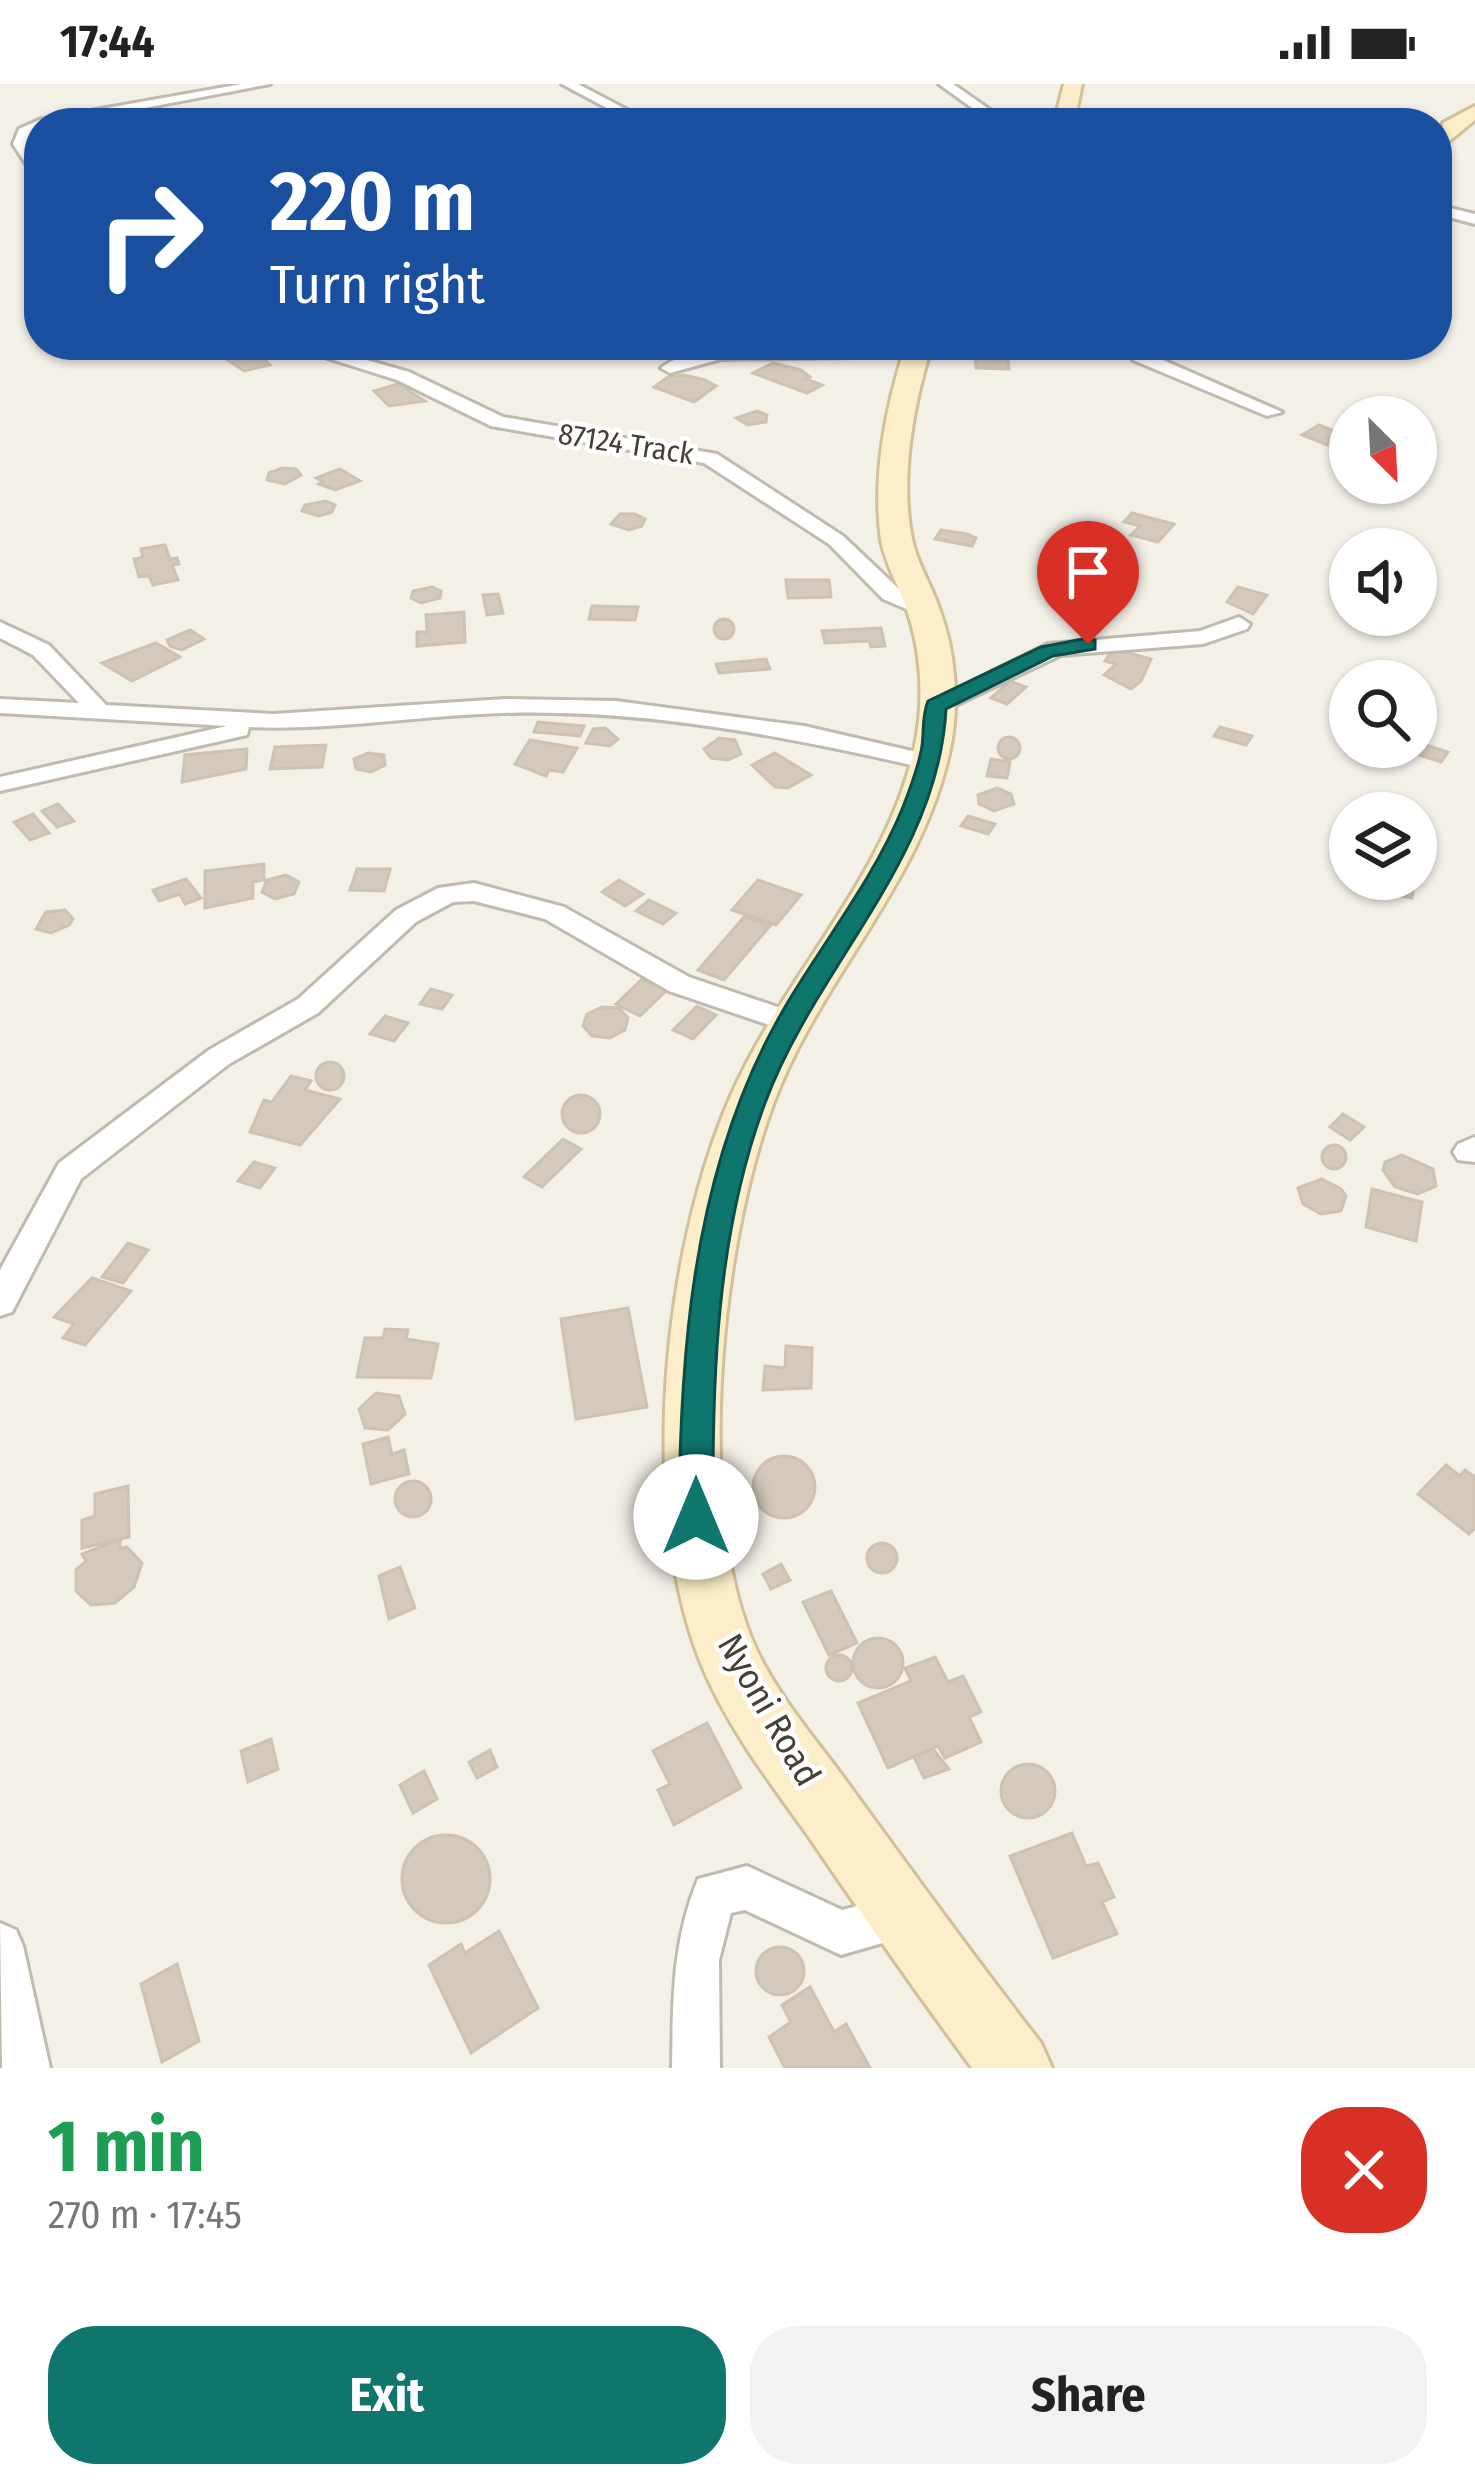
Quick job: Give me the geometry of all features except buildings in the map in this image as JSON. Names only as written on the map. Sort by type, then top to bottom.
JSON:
[{"type":"street","points":[[131,108],[264,84]]},
{"type":"street","points":[[568,84],[615,108]]},
{"type":"street","points":[[945,84],[980,108]]},
{"type":"street","name":"87124 Track","points":[[347,360],[403,376],[467,411],[498,422],[710,458],[836,540],[891,594],[923,609]]},
{"type":"street","points":[[670,368],[695,360]]},
{"type":"street","name":"Nyoni Road","points":[[916,360],[894,523],[936,655],[929,762],[914,809],[864,905],[791,1022],[751,1102],[726,1185],[696,1396],[696,1517],[707,1589],[730,1659],[791,1758],[1016,2068]]},
{"type":"street","points":[[1144,360],[1192,375],[1273,412]]},
{"type":"street","points":[[935,706],[1055,649],[1203,638],[1239,624]]},
{"type":"street","points":[[0,629],[41,650],[100,712]]},
{"type":"street","points":[[0,706],[274,721],[505,706],[616,708],[804,734],[929,762]]},
{"type":"street","points":[[0,784],[274,721]]},
{"type":"street","points":[[0,1301],[70,1172],[219,1057],[308,1006],[406,916],[447,894],[474,892],[554,913],[679,984],[791,1022]]},
{"type":"street","points":[[696,2068],[695,1960],[714,1895],[746,1888],[841,1933],[904,1916]]},
{"type":"street","points":[[0,1946],[26,2068]]},
{"type":"route","points":[[696,1517],[696,1396],[709,1279],[726,1185],[751,1102],[780,1040],[864,905],[914,809],[932,750],[935,706],[1048,651],[1088,644]]}]
